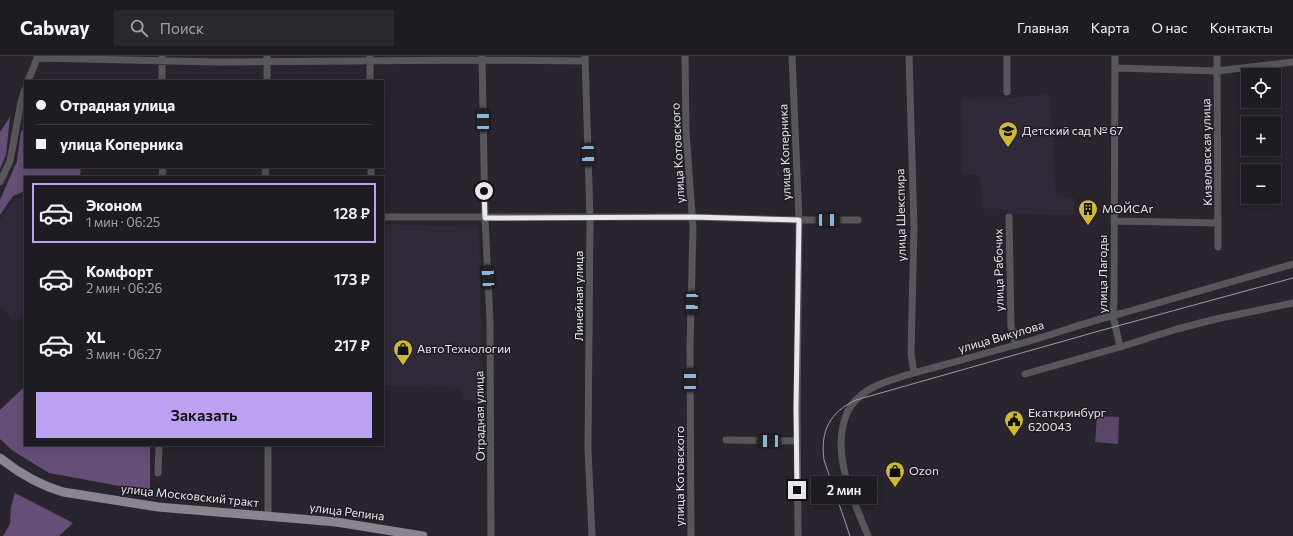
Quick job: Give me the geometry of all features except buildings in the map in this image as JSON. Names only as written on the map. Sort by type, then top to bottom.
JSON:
[{"type":"main road","name":"улица Московский тракт","points":[[0,458],[20,473],[48,488],[62,492],[158,507],[268,516]]},
{"type":"main road","name":"улица Репина","points":[[268,516],[343,523],[423,536]]},
{"type":"street","name":"улица Котовского","points":[[685,56],[686,131],[693,217],[690,348],[691,536]]},
{"type":"street","name":"улица Коперника","points":[[792,56],[799,220],[797,442],[798,536]]},
{"type":"street","name":"улица Шекспира","points":[[909,56],[914,227],[911,354],[914,373]]},
{"type":"street","points":[[1007,56],[1007,92]]},
{"type":"street","name":"улица Лагоды","points":[[1115,56],[1113,316],[1120,347]]},
{"type":"street","name":"Кизеловская улица","points":[[1217,56],[1218,247]]},
{"type":"street","points":[[28,80],[38,57],[162,59],[585,59]]},
{"type":"street","name":"Отрадная улица","points":[[482,58],[485,218],[490,321],[491,536]]},
{"type":"street","points":[[162,59],[162,80]]},
{"type":"street","points":[[267,80],[268,59]]},
{"type":"street","points":[[370,59],[370,80]]},
{"type":"street","name":"Линейная улица","points":[[585,59],[590,218],[588,448],[592,536]]},
{"type":"street","points":[[1115,68],[1217,71],[1293,62]]},
{"type":"street","points":[[0,182],[10,161],[24,92]]},
{"type":"street","points":[[384,217],[693,217],[858,220]]},
{"type":"street","name":"улица Рабочих","points":[[1009,217],[1011,326],[1016,345]]},
{"type":"street","points":[[1114,221],[1218,223]]},
{"type":"street","name":"улица Викулова","points":[[868,536],[845,475],[841,441],[844,423],[852,405],[865,393],[879,385],[914,373],[1016,345],[1096,320],[1293,264]]},
{"type":"street","points":[[1025,374],[1177,329],[1216,319],[1293,303]]},
{"type":"street","points":[[726,440],[797,442]]},
{"type":"street","points":[[158,473],[159,446]]},
{"type":"street","points":[[268,446],[268,516]]},
{"type":"shaded area","name":"Детский сад № 67","points":[[1050,94],[1056,196],[1074,197],[1075,215],[1007,214],[1006,209],[982,209],[980,175],[962,174],[961,99],[992,100]]},
{"type":"shaded area","points":[[10,117],[6,155],[0,169],[0,132]]},
{"type":"shaded area","points":[[24,129],[24,168],[81,168],[80,176],[24,176],[24,191],[13,196],[0,215],[0,200],[17,161],[21,131]]},
{"type":"shaded area","points":[[24,196],[24,310],[16,323],[0,307],[0,220],[13,200]]},
{"type":"shaded area","points":[[384,224],[479,227],[483,404],[465,400],[460,388],[384,385]]},
{"type":"shaded area","points":[[24,387],[24,446],[150,446],[150,490],[49,473],[13,451],[0,439],[0,410]]},
{"type":"shaded area","points":[[1097,416],[1119,417],[1118,444],[1095,442]]},
{"type":"shaded area","points":[[15,493],[73,523],[59,536],[3,536],[10,524],[11,507]]},
{"type":"tram line","points":[[850,536],[824,460],[823,450],[826,431],[829,424],[839,410],[847,405],[856,400],[1293,278]]},
{"type":"place","name":"Детский сад № 67","points":[[1008,148]]},
{"type":"place","name":"МОЙCAr","points":[[1088,226]]},
{"type":"place","name":"АвтоТехнологии","points":[[403,366]]},
{"type":"place","name":"Екаткринбург 620043","points":[[1014,437]]},
{"type":"place","name":"Ozon","points":[[895,488]]},
{"type":"route","points":[[484,191],[485,218],[693,217],[799,220],[796,408],[797,490]]}]
